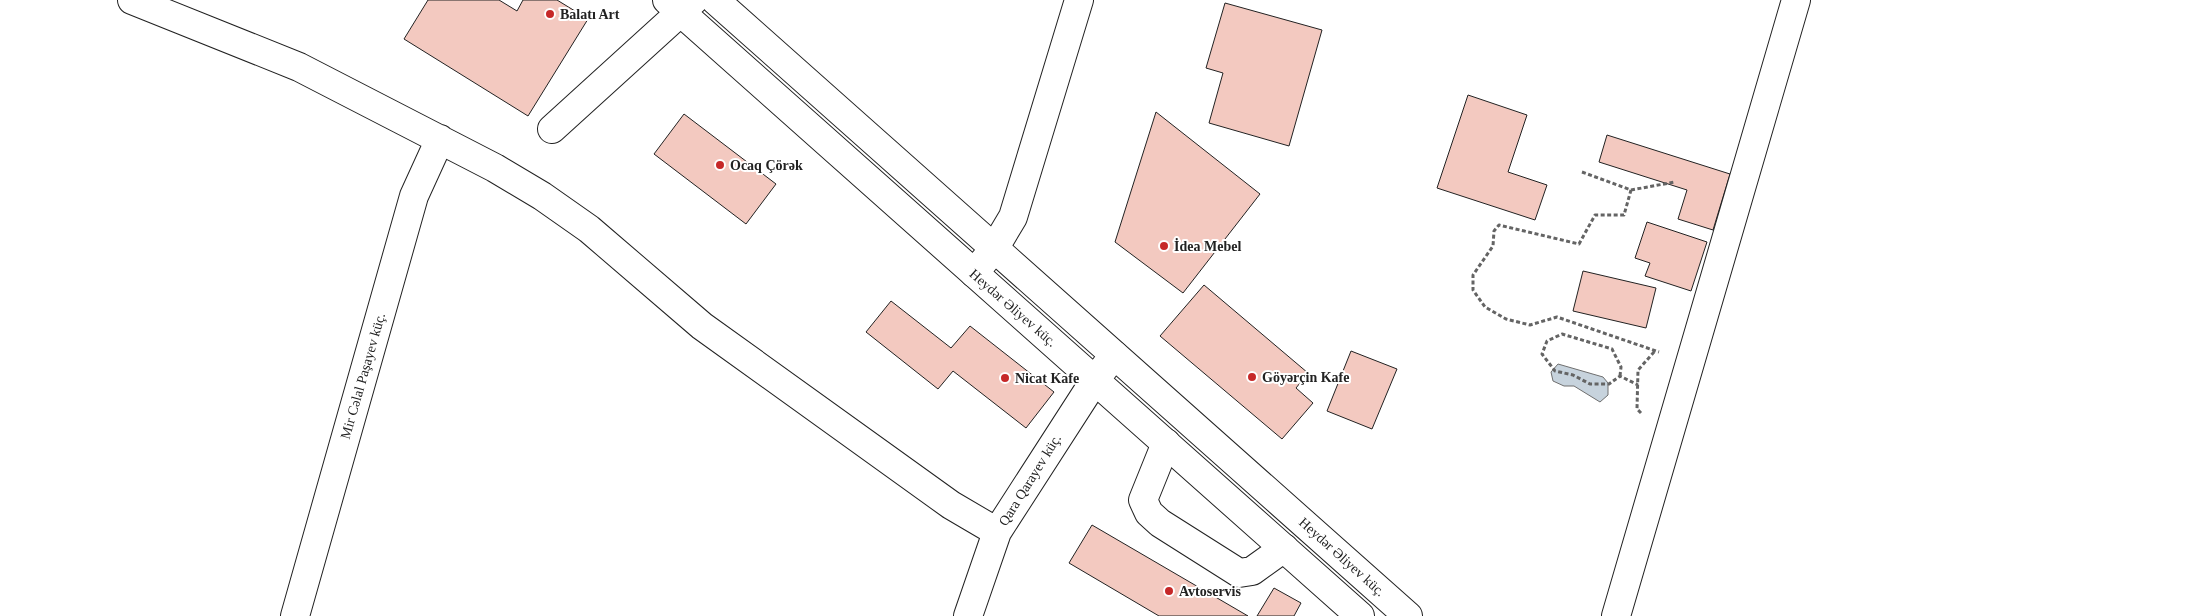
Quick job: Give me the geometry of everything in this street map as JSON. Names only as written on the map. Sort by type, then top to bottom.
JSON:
[{"type":"street","points":[[132,0],[299,68],[440,139],[495,168],[542,196],[589,229],[702,326],[951,505],[998,532]]},
{"type":"street","name":"Heydər Əliyev küç.","points":[[715,0],[1408,616]]},
{"type":"street","points":[[974,273],[994,249],[1013,217],[1079,0]]},
{"type":"street","points":[[1625,614],[1796,0]]},
{"type":"street","points":[[552,129],[681,4]]},
{"type":"street","name":"Heydər Əliyev küç.","points":[[681,4],[974,273],[1360,616]]},
{"type":"street","name":"Mir Cəlal Paşayev küç.","points":[[295,616],[414,196],[440,139]]},
{"type":"street","name":"Qara Qarayev küç.","points":[[968,616],[998,532],[1095,380],[1114,355]]},
{"type":"street","points":[[1166,443],[1143,500],[1149,512],[1160,523],[1239,573],[1252,571],[1284,548]]},
{"type":"path","points":[[1582,172],[1631,190],[1675,182]]},
{"type":"path","points":[[1631,190],[1624,215],[1595,215],[1580,244],[1499,225],[1494,231],[1493,246],[1472,275],[1473,290],[1485,307],[1506,320],[1530,325],[1557,317],[1664,354]]},
{"type":"path","points":[[1562,334],[1578,337],[1612,349],[1620,367],[1620,376],[1609,384],[1590,384],[1573,375],[1555,371],[1542,354],[1547,341],[1562,334]]},
{"type":"path","points":[[1642,416],[1637,409],[1638,370],[1655,351]]},
{"type":"path","points":[[1620,376],[1638,384]]},
{"type":"shaded area","points":[[1558,364],[1603,377],[1608,383],[1608,395],[1600,402],[1574,386],[1564,386],[1553,381],[1551,372]]},
{"type":"building","points":[[428,0],[499,0],[517,11],[523,0],[557,0],[588,19],[528,116],[404,39]]},
{"type":"building","points":[[1225,3],[1322,30],[1289,146],[1209,123],[1223,73],[1206,68]]},
{"type":"building","points":[[1468,95],[1527,115],[1508,172],[1547,185],[1535,220],[1437,188]]},
{"type":"building","points":[[1156,112],[1260,194],[1183,293],[1115,242]]},
{"type":"building","points":[[684,114],[776,184],[746,224],[654,154]]},
{"type":"building","points":[[1607,135],[1730,174],[1713,230],[1678,219],[1687,190],[1599,162]]},
{"type":"building","points":[[1647,222],[1707,242],[1691,291],[1645,276],[1650,263],[1635,258]]},
{"type":"building","points":[[1583,271],[1656,288],[1646,328],[1573,311]]},
{"type":"building","points":[[1204,285],[1308,373],[1296,388],[1313,403],[1282,439],[1160,336]]},
{"type":"building","points":[[891,301],[951,348],[970,326],[1054,392],[1026,428],[953,371],[938,389],[866,332]]},
{"type":"building","points":[[1351,351],[1397,369],[1372,429],[1327,411]]},
{"type":"building","points":[[1092,525],[1248,616],[1159,616],[1069,563]]},
{"type":"building","points":[[1274,588],[1301,603],[1294,616],[1257,616]]},
{"type":"place","name":"Balatı Art","points":[[550,14]]},
{"type":"place","name":"Ocaq Çörək","points":[[720,165]]},
{"type":"place","name":"İdea Mebel","points":[[1164,246]]},
{"type":"place","name":"Göyərçin Kafe","points":[[1252,377]]},
{"type":"place","name":"Nicat Kafe","points":[[1005,378]]},
{"type":"place","name":"Avtoservis","points":[[1169,591]]}]
